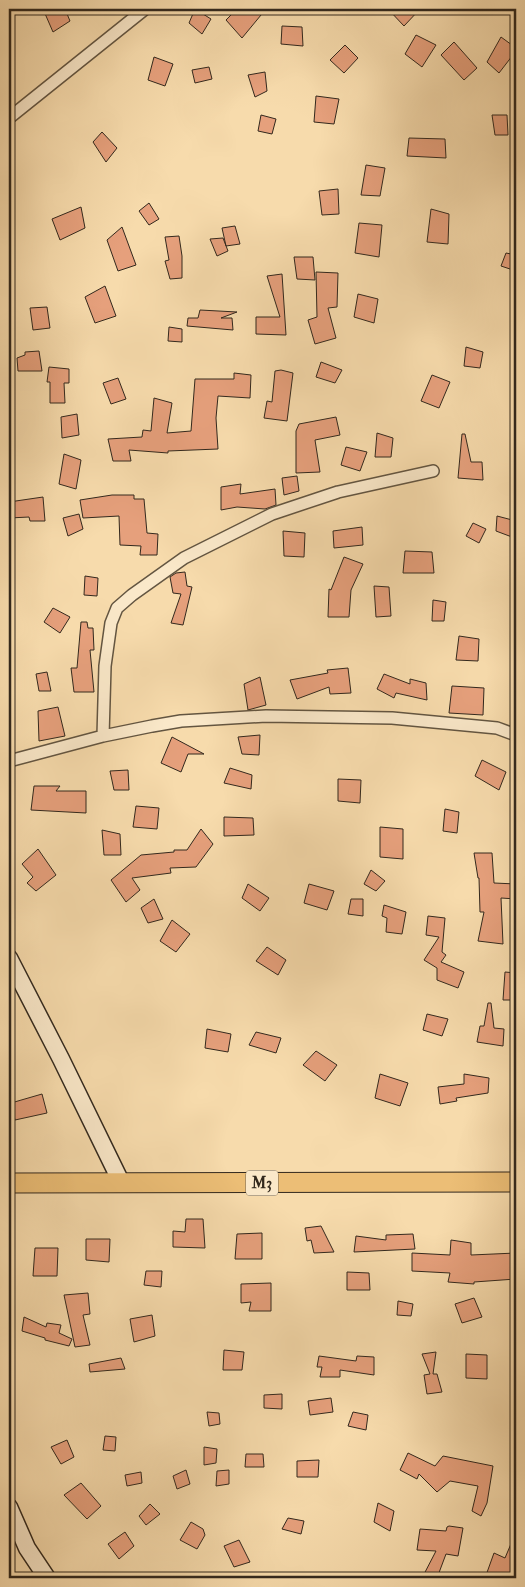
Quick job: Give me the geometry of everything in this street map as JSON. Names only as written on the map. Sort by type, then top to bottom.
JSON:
[{"type":"main road","name":"M3","points":[[9,1182],[516,1182]]},
{"type":"street","points":[[9,118],[145,9]]},
{"type":"street","points":[[103,736],[105,666],[112,623],[117,608],[132,595],[184,558],[272,514],[338,492],[433,471]]},
{"type":"street","points":[[9,761],[103,736],[181,721],[266,716],[392,718],[497,728],[516,735]]},
{"type":"street","points":[[9,958],[121,1182]]},
{"type":"street","points":[[9,1506],[27,1548],[48,1578]]},
{"type":"building","points":[[43,9],[65,9],[70,21],[53,32]]},
{"type":"building","points":[[195,9],[211,19],[202,34],[189,23]]},
{"type":"building","points":[[237,9],[266,9],[242,38],[226,20]]},
{"type":"building","points":[[388,9],[420,9],[404,26]]},
{"type":"building","points":[[282,26],[302,27],[303,46],[281,44]]},
{"type":"building","points":[[416,35],[436,45],[422,67],[405,54]]},
{"type":"building","points":[[501,37],[516,48],[516,51],[499,73],[487,62]]},
{"type":"building","points":[[454,42],[477,68],[464,80],[441,55]]},
{"type":"building","points":[[345,45],[358,58],[344,73],[330,60]]},
{"type":"building","points":[[154,57],[173,64],[165,86],[148,80]]},
{"type":"building","points":[[209,67],[212,79],[195,83],[192,70]]},
{"type":"building","points":[[265,72],[267,91],[255,97],[248,75]]},
{"type":"building","points":[[316,96],[339,99],[334,124],[314,122]]},
{"type":"building","points":[[261,115],[276,119],[272,134],[258,131]]},
{"type":"building","points":[[492,115],[507,115],[508,135],[495,135]]},
{"type":"building","points":[[102,132],[117,148],[106,162],[93,142]]},
{"type":"building","points":[[409,138],[445,139],[446,158],[407,156]]},
{"type":"building","points":[[366,165],[385,168],[380,196],[361,195]]},
{"type":"building","points":[[338,189],[339,214],[322,215],[319,191]]},
{"type":"building","points":[[149,203],[159,219],[149,225],[139,211]]},
{"type":"building","points":[[81,207],[85,228],[60,240],[52,219]]},
{"type":"building","points":[[431,209],[449,214],[448,244],[427,242]]},
{"type":"building","points":[[359,223],[382,225],[379,257],[355,253]]},
{"type":"building","points":[[235,226],[240,244],[226,246],[222,228]]},
{"type":"building","points":[[122,227],[136,265],[118,271],[107,240]]},
{"type":"building","points":[[179,236],[182,256],[182,278],[170,279],[165,261],[169,260],[165,237]]},
{"type":"building","points":[[223,238],[228,251],[217,256],[210,239]]},
{"type":"building","points":[[506,253],[516,255],[516,271],[501,266]]},
{"type":"building","points":[[294,257],[313,257],[315,280],[297,279]]},
{"type":"building","points":[[316,272],[338,273],[337,307],[328,308],[336,338],[315,344],[308,320],[317,317]]},
{"type":"building","points":[[282,274],[286,335],[256,334],[256,317],[280,317],[267,276]]},
{"type":"building","points":[[105,286],[116,316],[95,323],[85,297]]},
{"type":"building","points":[[358,294],[378,299],[374,323],[354,317]]},
{"type":"building","points":[[47,307],[50,328],[33,330],[30,308]]},
{"type":"building","points":[[200,310],[237,312],[221,318],[232,318],[233,330],[187,326],[188,318],[198,318]]},
{"type":"building","points":[[169,327],[182,329],[182,342],[168,341]]},
{"type":"building","points":[[466,347],[483,352],[480,368],[464,366]]},
{"type":"building","points":[[39,351],[42,371],[18,371],[17,358],[25,355],[25,352]]},
{"type":"building","points":[[321,362],[342,370],[335,383],[316,377]]},
{"type":"building","points":[[49,367],[69,369],[69,383],[64,383],[65,403],[50,403],[50,382],[47,382]]},
{"type":"building","points":[[281,370],[293,373],[287,421],[264,418],[267,401],[272,402],[275,371]]},
{"type":"building","points":[[234,373],[251,375],[250,398],[218,396],[216,418],[218,449],[168,451],[168,453],[129,450],[131,461],[113,461],[108,439],[142,437],[143,430],[151,431],[154,398],[172,403],[167,433],[191,431],[195,379],[234,379]]},
{"type":"building","points":[[432,375],[450,382],[439,408],[421,401]]},
{"type":"building","points":[[118,378],[126,399],[111,404],[103,383]]},
{"type":"building","points":[[77,414],[79,435],[62,438],[61,417]]},
{"type":"building","points":[[336,417],[340,435],[315,440],[320,472],[296,473],[296,431],[299,424]]},
{"type":"building","points":[[377,433],[393,438],[391,457],[375,457]]},
{"type":"building","points":[[462,434],[465,434],[471,462],[482,462],[483,480],[458,478]]},
{"type":"building","points":[[346,447],[367,452],[360,471],[341,465]]},
{"type":"building","points":[[64,454],[81,460],[76,489],[59,484]]},
{"type":"building","points":[[297,476],[299,491],[284,495],[282,478]]},
{"type":"building","points":[[241,484],[240,494],[275,489],[276,505],[265,509],[237,507],[221,510],[221,487]]},
{"type":"building","points":[[112,495],[134,495],[134,499],[144,499],[147,533],[158,534],[157,555],[140,555],[141,546],[120,545],[119,516],[83,518],[80,500]]},
{"type":"building","points":[[43,497],[45,521],[30,521],[29,517],[9,518],[9,502]]},
{"type":"building","points":[[79,514],[83,529],[68,536],[63,518]]},
{"type":"building","points":[[497,516],[516,521],[512,537],[496,531]]},
{"type":"building","points":[[473,523],[486,529],[479,543],[466,536]]},
{"type":"building","points":[[362,527],[363,545],[334,548],[333,531]]},
{"type":"building","points":[[283,531],[305,533],[304,557],[284,556]]},
{"type":"building","points":[[405,551],[432,552],[434,573],[403,573]]},
{"type":"building","points":[[344,557],[363,564],[351,590],[349,617],[328,617],[329,589],[331,590]]},
{"type":"building","points":[[185,572],[187,586],[192,587],[183,625],[171,623],[181,594],[173,593],[170,577],[176,573]]},
{"type":"building","points":[[85,576],[98,578],[97,596],[84,595]]},
{"type":"building","points":[[374,586],[389,587],[391,616],[376,617]]},
{"type":"building","points":[[433,600],[446,602],[444,621],[432,621]]},
{"type":"building","points":[[53,608],[70,617],[60,633],[44,622]]},
{"type":"building","points":[[81,622],[87,622],[88,628],[93,628],[94,650],[90,650],[94,692],[74,692],[71,668],[77,668]]},
{"type":"building","points":[[459,636],[479,639],[478,661],[456,660]]},
{"type":"building","points":[[348,668],[351,693],[330,694],[329,687],[297,699],[290,680],[328,673],[327,670]]},
{"type":"building","points":[[47,672],[51,691],[39,691],[36,674]]},
{"type":"building","points":[[384,674],[410,684],[410,679],[426,683],[427,700],[396,693],[394,698],[377,689]]},
{"type":"building","points":[[260,677],[266,705],[248,710],[244,684]]},
{"type":"building","points":[[452,686],[484,688],[483,715],[449,713]]},
{"type":"building","points":[[58,707],[65,736],[39,741],[38,711]]},
{"type":"building","points":[[260,735],[259,755],[242,754],[238,737]]},
{"type":"building","points":[[172,737],[204,754],[188,754],[181,772],[161,763]]},
{"type":"building","points":[[482,760],[506,772],[499,790],[475,776]]},
{"type":"building","points":[[230,768],[252,775],[251,789],[224,783]]},
{"type":"building","points":[[128,770],[129,790],[114,790],[110,771]]},
{"type":"building","points":[[338,779],[361,780],[360,803],[338,801]]},
{"type":"building","points":[[34,786],[60,786],[56,791],[86,791],[86,813],[31,810]]},
{"type":"building","points":[[136,806],[159,808],[157,829],[133,827]]},
{"type":"building","points":[[445,809],[459,812],[457,833],[443,831]]},
{"type":"building","points":[[224,817],[253,818],[254,835],[224,836]]},
{"type":"building","points":[[380,827],[403,829],[403,859],[380,857]]},
{"type":"building","points":[[201,829],[213,844],[196,867],[170,868],[171,873],[132,878],[140,890],[126,902],[111,880],[141,855],[187,850]]},
{"type":"building","points":[[102,830],[120,834],[121,855],[104,855]]},
{"type":"building","points":[[38,849],[56,875],[36,891],[27,883],[33,877],[22,864]]},
{"type":"building","points":[[474,853],[492,853],[494,883],[516,884],[516,899],[501,898],[503,944],[478,941],[484,912],[480,912],[479,878]]},
{"type":"building","points":[[371,870],[385,881],[376,891],[364,884]]},
{"type":"building","points":[[248,884],[269,898],[260,911],[242,898]]},
{"type":"building","points":[[309,884],[334,891],[327,910],[304,903]]},
{"type":"building","points":[[154,899],[163,919],[148,923],[141,908]]},
{"type":"building","points":[[351,899],[363,899],[363,916],[348,914]]},
{"type":"building","points":[[384,905],[406,912],[402,934],[386,932],[387,918],[382,916]]},
{"type":"building","points":[[428,916],[445,918],[442,952],[446,955],[441,962],[464,972],[458,988],[437,980],[437,968],[424,960],[439,937],[426,935]]},
{"type":"building","points":[[172,920],[190,934],[176,952],[160,941]]},
{"type":"building","points":[[267,947],[286,960],[278,975],[256,961]]},
{"type":"building","points":[[505,972],[516,973],[516,1000],[503,1000]]},
{"type":"building","points":[[488,1003],[491,1003],[494,1028],[504,1029],[503,1046],[477,1042],[480,1026],[484,1026]]},
{"type":"building","points":[[427,1014],[448,1019],[442,1036],[423,1030]]},
{"type":"building","points":[[207,1029],[231,1034],[228,1052],[205,1048]]},
{"type":"building","points":[[256,1032],[281,1038],[276,1053],[249,1045]]},
{"type":"building","points":[[316,1051],[337,1065],[325,1081],[303,1065]]},
{"type":"building","points":[[380,1074],[408,1083],[400,1106],[375,1098]]},
{"type":"building","points":[[464,1074],[489,1078],[488,1093],[456,1098],[457,1101],[440,1104],[438,1087],[464,1084]]},
{"type":"building","points":[[42,1094],[47,1113],[15,1120],[11,1103]]},
{"type":"building","points":[[186,1219],[203,1219],[205,1248],[173,1247],[173,1231],[185,1232]]},
{"type":"building","points":[[321,1226],[334,1252],[314,1253],[311,1240],[307,1241],[305,1228]]},
{"type":"building","points":[[262,1233],[262,1259],[235,1259],[237,1234]]},
{"type":"building","points":[[413,1234],[415,1249],[354,1252],[356,1236],[386,1240],[386,1235]]},
{"type":"building","points":[[86,1239],[110,1239],[109,1262],[86,1260]]},
{"type":"building","points":[[451,1240],[471,1243],[471,1255],[516,1253],[516,1279],[474,1282],[474,1284],[448,1282],[450,1273],[412,1271],[412,1253],[450,1255]]},
{"type":"building","points":[[35,1248],[58,1248],[57,1276],[33,1276]]},
{"type":"building","points":[[146,1271],[162,1271],[161,1287],[144,1285]]},
{"type":"building","points":[[347,1272],[369,1273],[370,1290],[347,1290]]},
{"type":"building","points":[[271,1283],[271,1311],[249,1311],[251,1302],[241,1303],[241,1284]]},
{"type":"building","points":[[88,1293],[90,1314],[83,1315],[90,1345],[75,1347],[64,1295]]},
{"type":"building","points":[[474,1298],[482,1317],[462,1323],[455,1304]]},
{"type":"building","points":[[398,1301],[413,1304],[411,1316],[397,1315]]},
{"type":"building","points":[[152,1315],[155,1336],[134,1342],[130,1319]]},
{"type":"building","points":[[24,1317],[46,1327],[47,1323],[61,1325],[59,1333],[72,1339],[69,1346],[45,1340],[45,1338],[22,1331]]},
{"type":"building","points":[[224,1350],[244,1352],[242,1370],[223,1370]]},
{"type":"building","points":[[436,1352],[433,1374],[437,1374],[442,1392],[427,1394],[424,1375],[430,1374],[422,1354]]},
{"type":"building","points":[[466,1354],[487,1355],[487,1379],[466,1378]]},
{"type":"building","points":[[319,1356],[356,1361],[357,1356],[374,1357],[374,1375],[340,1370],[340,1377],[320,1377],[322,1367],[317,1367]]},
{"type":"building","points":[[121,1358],[125,1369],[90,1372],[89,1364]]},
{"type":"building","points":[[282,1394],[282,1409],[264,1408],[264,1395]]},
{"type":"building","points":[[331,1398],[333,1412],[310,1415],[308,1401]]},
{"type":"building","points":[[207,1412],[219,1413],[220,1424],[209,1426]]},
{"type":"building","points":[[353,1412],[368,1415],[366,1430],[348,1426]]},
{"type":"building","points":[[105,1436],[116,1437],[115,1451],[103,1450]]},
{"type":"building","points":[[67,1440],[74,1457],[61,1464],[51,1447]]},
{"type":"building","points":[[204,1447],[217,1449],[216,1463],[204,1465]]},
{"type":"building","points":[[408,1453],[435,1466],[443,1456],[493,1466],[487,1503],[481,1516],[472,1511],[478,1486],[450,1481],[437,1492],[419,1474],[417,1479],[400,1470]]},
{"type":"building","points":[[246,1454],[263,1454],[264,1467],[245,1467]]},
{"type":"building","points":[[319,1460],[318,1477],[297,1477],[297,1461]]},
{"type":"building","points":[[186,1470],[190,1484],[177,1489],[173,1476]]},
{"type":"building","points":[[229,1470],[229,1484],[216,1486],[217,1471]]},
{"type":"building","points":[[141,1472],[142,1483],[127,1486],[125,1475]]},
{"type":"building","points":[[81,1483],[101,1506],[87,1519],[64,1495]]},
{"type":"building","points":[[378,1503],[394,1511],[390,1531],[374,1522]]},
{"type":"building","points":[[150,1504],[160,1514],[146,1525],[139,1516]]},
{"type":"building","points":[[288,1518],[304,1521],[301,1534],[282,1529]]},
{"type":"building","points":[[191,1522],[203,1529],[205,1535],[197,1549],[180,1540]]},
{"type":"building","points":[[449,1526],[463,1528],[458,1556],[446,1554],[437,1578],[422,1578],[436,1551],[417,1550],[420,1529],[446,1531]]},
{"type":"building","points":[[125,1532],[134,1546],[119,1559],[108,1544]]},
{"type":"building","points":[[516,1532],[516,1578],[485,1578],[494,1553],[505,1558]]},
{"type":"building","points":[[239,1540],[250,1562],[234,1567],[224,1546]]}]
